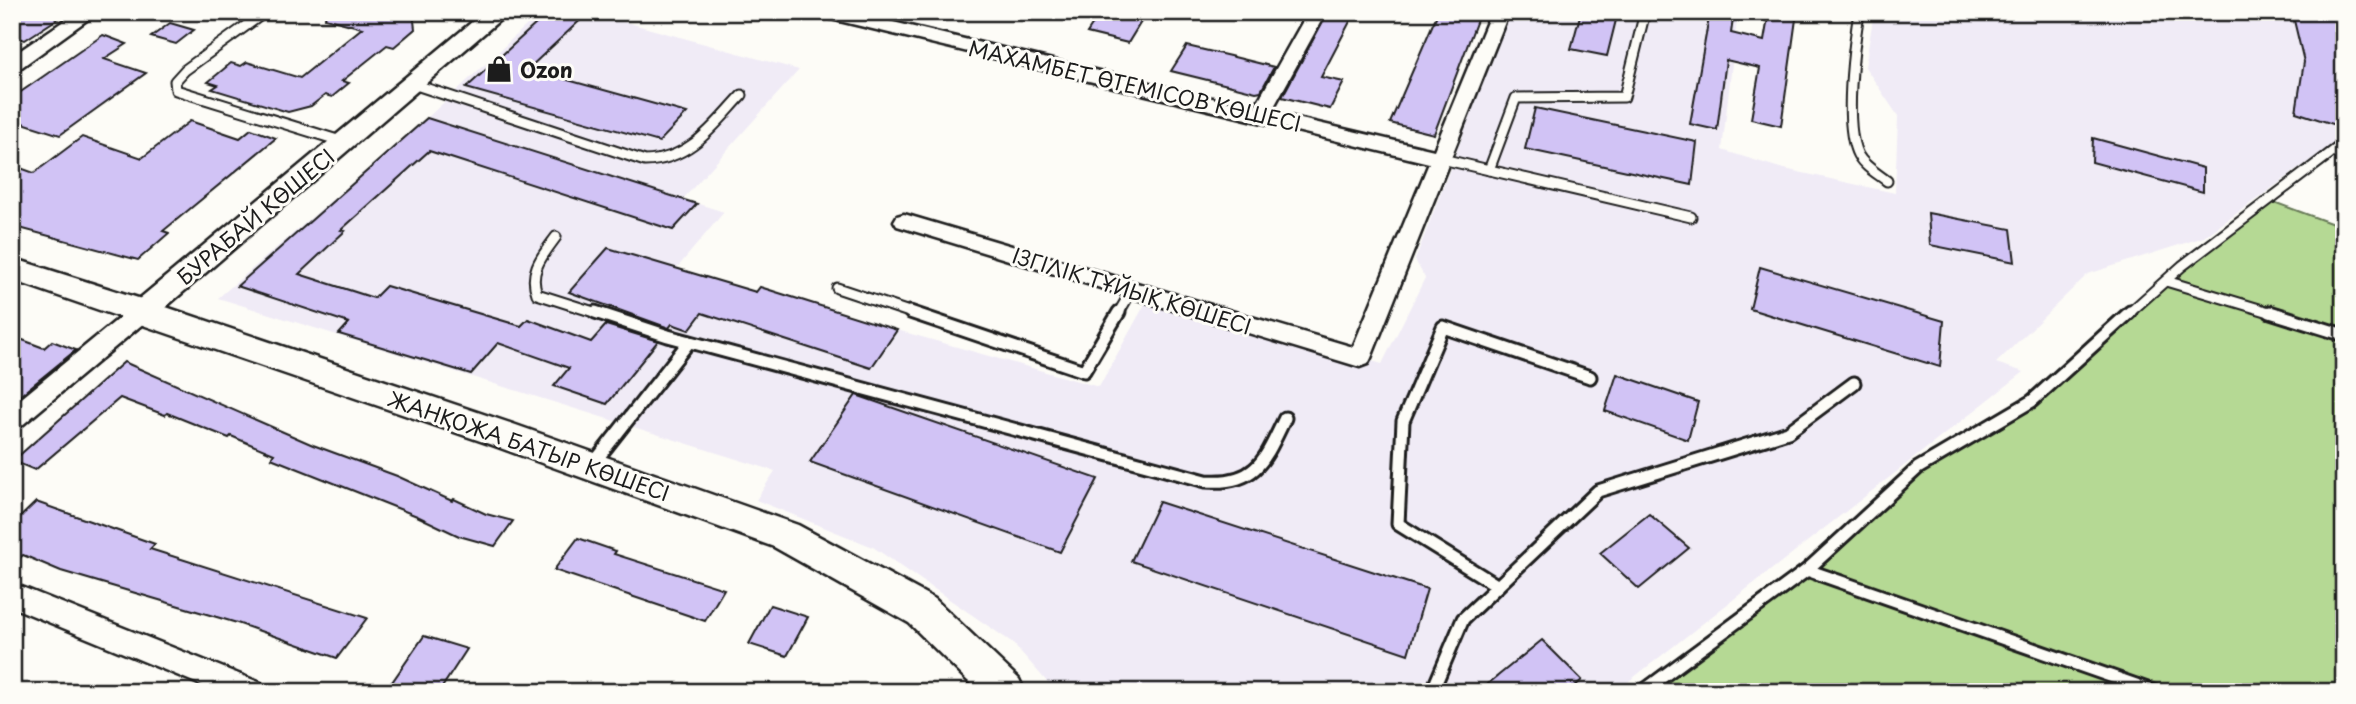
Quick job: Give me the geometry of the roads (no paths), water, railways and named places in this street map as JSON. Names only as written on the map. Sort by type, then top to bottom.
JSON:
[{"type":"main road","name":"ЖАНҚОЖА БАТЫР КӨШЕСІ","points":[[12,269],[143,311],[786,536],[922,611],[1006,692]]},
{"type":"street","points":[[12,65],[89,12]]},
{"type":"street","name":"МАХАМБЕТ ӨТЕМІСОВ КӨШЕСІ","points":[[827,12],[1441,159]]},
{"type":"street","points":[[1260,115],[1317,12]]},
{"type":"street","points":[[1441,159],[1500,12]]},
{"type":"street","name":"БУРАБАЙ КӨШЕСІ","points":[[12,420],[494,16]]},
{"type":"street","name":"ІЗГІЛІК ТҰЙЫҚ КӨШЕСІ","points":[[904,221],[1360,358],[1441,159]]},
{"type":"street","points":[[12,595],[251,692]]},
{"type":"lane","points":[[265,12],[185,70],[176,81],[176,90],[344,142]]},
{"type":"lane","points":[[460,12],[494,16]]},
{"type":"lane","points":[[1489,170],[1516,98],[1624,97],[1645,12]]},
{"type":"lane","points":[[1859,12],[1854,38],[1854,128],[1858,155],[1887,181]]},
{"type":"lane","points":[[413,84],[645,161],[657,162],[686,152],[742,95]]},
{"type":"lane","points":[[1642,692],[1807,570],[1918,468],[2032,401],[2166,281],[2344,143]]},
{"type":"lane","points":[[1441,159],[1691,217]]},
{"type":"lane","points":[[555,237],[532,271],[532,284],[537,294],[690,342],[1216,485],[1242,482],[1265,459],[1285,418]]},
{"type":"lane","points":[[2166,281],[2344,335]]},
{"type":"lane","points":[[837,288],[1084,371],[1132,289]]},
{"type":"lane","points":[[1498,586],[1398,524],[1403,421],[1443,327],[1590,377]]},
{"type":"lane","points":[[591,466],[690,342]]},
{"type":"lane","points":[[1432,692],[1462,619],[1598,491],[1788,432],[1854,383]]},
{"type":"lane","points":[[1807,570],[2156,692]]},
{"type":"place","name":"Ozon","points":[[499,69]]}]
